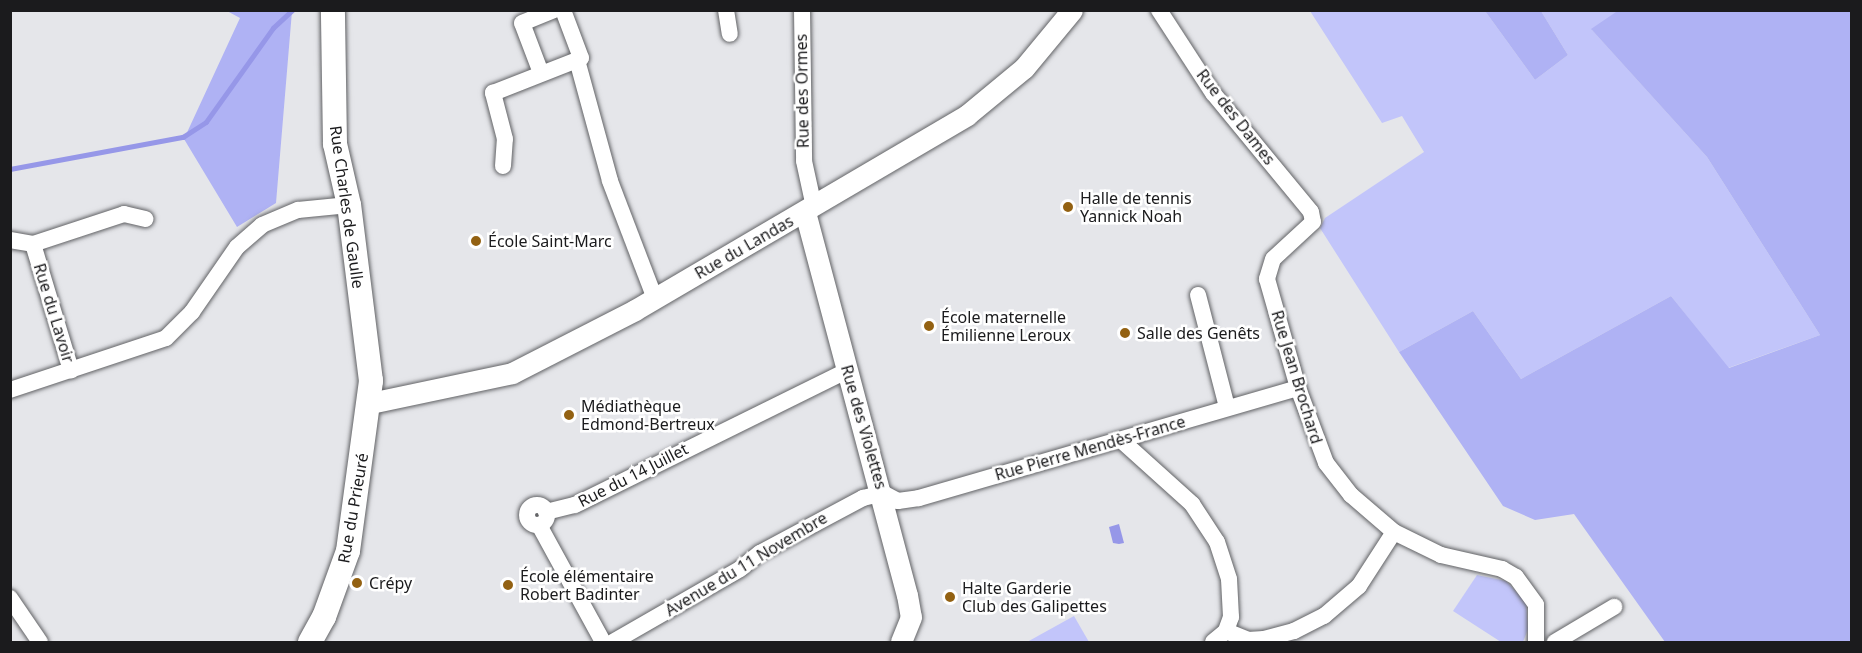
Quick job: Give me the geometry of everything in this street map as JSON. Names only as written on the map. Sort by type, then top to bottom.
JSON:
[{"type":"main road","name":"Rue Charles de Gaulle","points":[[333,10],[335,144],[349,205],[371,381],[370,403]]},
{"type":"main road","name":"Rue du Prieuré","points":[[310,642],[324,617],[348,551],[370,403]]},
{"type":"street","points":[[541,73],[522,23],[554,10]]},
{"type":"street","points":[[503,166],[505,140],[493,93],[581,58],[563,10]]},
{"type":"street","points":[[726,10],[730,34]]},
{"type":"street","name":"Rue des Ormes","points":[[802,10],[804,161],[810,209]]},
{"type":"street","name":"Rue du Landas","points":[[370,403],[512,373],[655,299],[975,109],[1024,68],[1072,10]]},
{"type":"street","name":"Rue des Dames","points":[[1159,10],[1213,93],[1311,212],[1313,222]]},
{"type":"street","points":[[577,60],[610,182],[655,299]]},
{"type":"street","points":[[10,390],[166,338],[192,312],[237,247],[262,225],[298,210],[349,205]]},
{"type":"street","name":"Rue des Violettes","points":[[810,209],[848,370],[883,493],[911,617],[901,642]]},
{"type":"street","points":[[33,244],[124,214],[145,219]]},
{"type":"street","name":"Rue Jean Brochard","points":[[1313,222],[1274,259],[1267,279],[1298,388],[1326,463],[1351,495],[1394,532],[1441,555],[1502,569],[1516,577],[1536,605],[1536,642]]},
{"type":"street","name":"Rue du Lavoir","points":[[10,240],[33,244],[71,370]]},
{"type":"street","points":[[1198,295],[1227,407]]},
{"type":"street","name":"Rue du 14 Juillet","points":[[603,642],[542,518],[576,505],[848,370]]},
{"type":"street","name":"Rue Pierre Mendès-France","points":[[883,493],[898,501],[919,498],[1298,388]]},
{"type":"street","points":[[1121,440],[1192,504],[1217,542],[1229,579],[1231,617],[1220,637],[1264,639],[1294,631],[1324,616],[1359,586],[1394,532]]},
{"type":"street","name":"Avenue du 11 Novembre","points":[[613,642],[804,528],[863,498],[883,493]]},
{"type":"street","points":[[10,598],[40,642]]},
{"type":"street","points":[[1555,642],[1614,608]]},
{"type":"shaded area","points":[[1619,10],[1851,11],[1851,642],[1665,642],[1574,514],[1535,520],[1503,506],[1399,352],[1473,311],[1521,379],[1671,296],[1729,368],[1820,335],[1707,157],[1591,29]]},
{"type":"shaded area","points":[[227,11],[292,11],[276,203],[237,227],[184,139],[240,18]]},
{"type":"shaded area","points":[[1310,11],[1485,11],[1535,80],[1568,55],[1541,11],[1619,11],[1592,30],[1707,157],[1820,335],[1728,368],[1671,296],[1521,379],[1473,311],[1399,352],[1320,228],[1325,218],[1424,152],[1402,116],[1382,123]]},
{"type":"shaded area","points":[[1485,11],[1541,11],[1568,55],[1535,80]]},
{"type":"shaded area","points":[[1119,524],[1124,543],[1119,544],[1113,543],[1109,527]]},
{"type":"shaded area","points":[[1477,575],[1506,581],[1526,602],[1528,629],[1523,642],[1501,642],[1453,611]]},
{"type":"shaded area","points":[[1074,616],[1089,642],[1027,642]]},
{"type":"waterway","points":[[10,169],[183,137],[206,122],[273,28],[292,10]]},
{"type":"place","name":"Halle de tennis Yannick Noah","points":[[1068,207]]},
{"type":"place","name":"École Saint-Marc","points":[[476,241]]},
{"type":"place","name":"École maternelle Émilienne Leroux","points":[[929,326]]},
{"type":"place","name":"Salle des Genêts","points":[[1125,333]]},
{"type":"place","name":"Médiathèque Edmond-Bertreux","points":[[569,415]]},
{"type":"place","name":"Crépy","points":[[357,583]]},
{"type":"place","name":"École élémentaire Robert Badinter","points":[[508,585]]},
{"type":"place","name":"Halte Garderie Club des Galipettes","points":[[950,597]]}]
